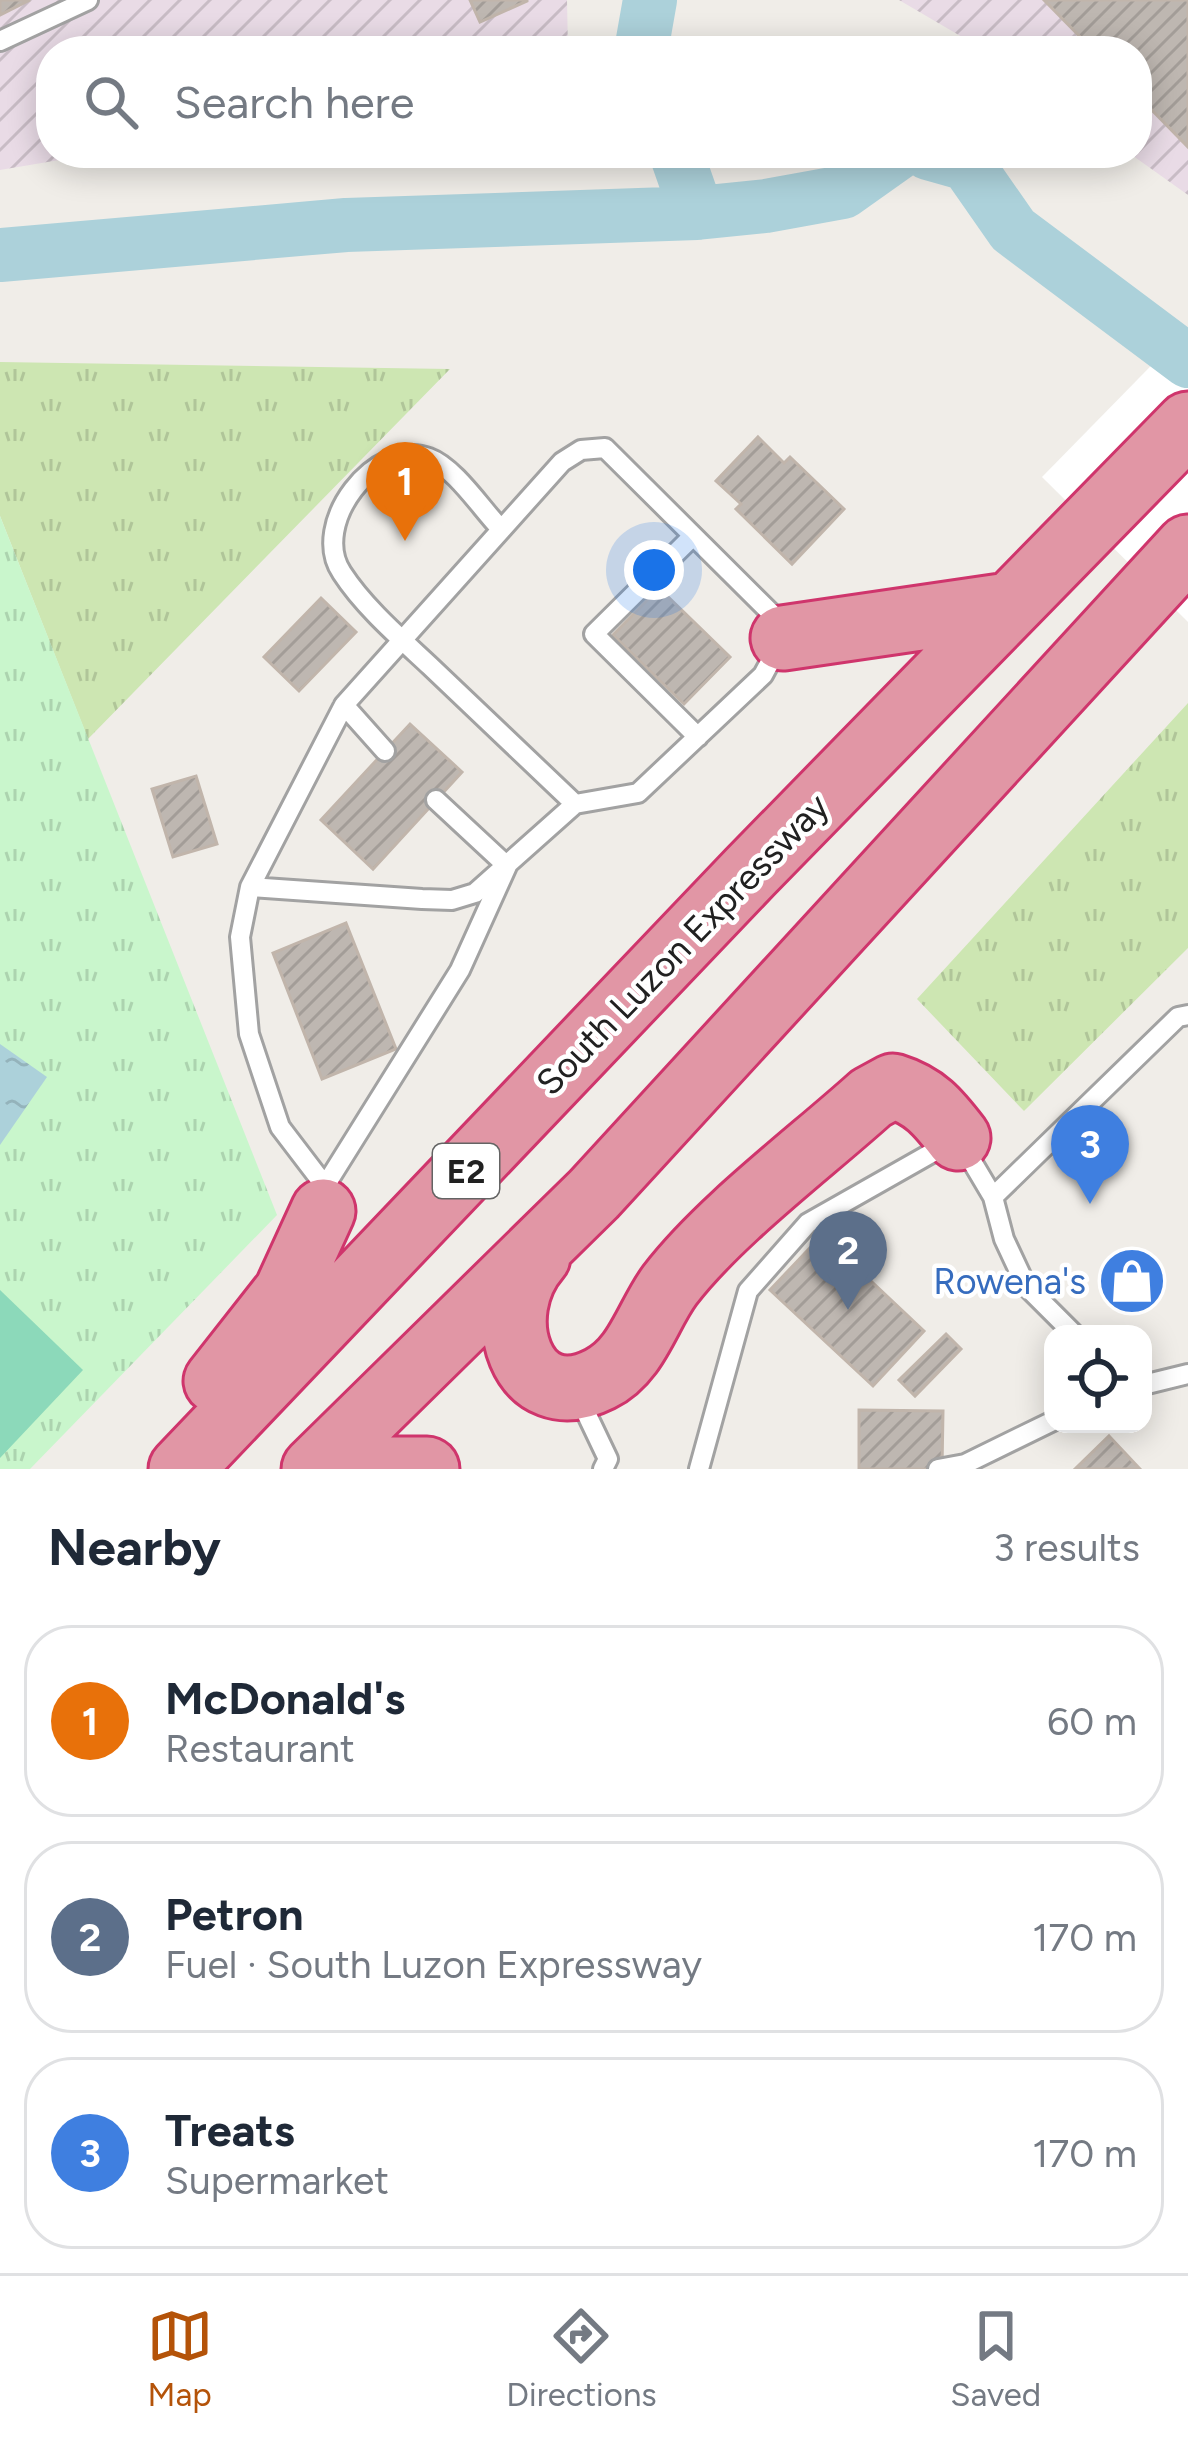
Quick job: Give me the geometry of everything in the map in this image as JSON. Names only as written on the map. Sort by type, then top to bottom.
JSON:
[{"type":"highway","name":"South Luzon Expressway","points":[[181,1469],[1188,424]]},
{"type":"highway","points":[[958,1138],[932,1104],[893,1086],[871,1098],[671,1285],[623,1362],[600,1379],[574,1387],[545,1381],[525,1365],[514,1345],[511,1316],[520,1277],[1172,563]]},
{"type":"highway","points":[[784,638],[1009,605]]},
{"type":"highway","points":[[314,1469],[594,1194]]},
{"type":"highway","points":[[166,1469],[210,1388],[286,1292],[324,1198]]},
{"type":"highway","points":[[368,1469],[427,1469]]},
{"type":"lane","points":[[0,41],[88,0]]},
{"type":"lane","points":[[250,886],[452,900],[475,893],[575,804],[638,794],[763,675],[784,638],[780,622],[605,448],[581,450],[562,462],[344,705],[250,886],[240,937],[249,1034],[280,1127],[324,1198],[460,970],[507,866]]},
{"type":"lane","points":[[500,528],[434,459],[407,452],[387,456],[333,518],[330,546],[341,572],[402,639],[575,804]]},
{"type":"lane","points":[[694,536],[594,634],[698,737]]},
{"type":"lane","points":[[344,705],[385,751]]},
{"type":"lane","points":[[436,800],[507,866]]},
{"type":"lane","points":[[993,1197],[1178,1016],[1188,1015]]},
{"type":"lane","points":[[699,1469],[748,1292],[808,1223],[958,1138],[993,1197],[1004,1239],[1026,1286],[1065,1325]]},
{"type":"lane","points":[[1152,1383],[1188,1374]]},
{"type":"lane","points":[[574,1387],[608,1460],[603,1469]]},
{"type":"lane","points":[[938,1469],[965,1464],[1044,1425]]},
{"type":"shaded area","points":[[0,0],[567,0],[568,36],[36,36],[36,164],[0,170]]},
{"type":"shaded area","points":[[899,0],[1188,0],[1188,195],[1150,168],[1152,36],[960,36]]},
{"type":"green space","points":[[0,362],[450,369],[88,739],[0,516]]},
{"type":"green space","points":[[0,516],[277,1215],[30,1469],[0,1469]]},
{"type":"green space","points":[[1188,703],[1188,948],[1024,1111],[917,999]]},
{"type":"green space","points":[[0,1290],[83,1370],[0,1458]]},
{"type":"water","points":[[0,1044],[47,1077],[0,1145]]},
{"type":"pier","points":[[1188,328],[1188,622],[1042,477]]},
{"type":"building","points":[[0,0],[30,0],[0,15]]},
{"type":"building","points":[[470,0],[527,0],[527,1],[480,22]]},
{"type":"building","points":[[1044,0],[1188,0],[1188,147],[1152,110],[1152,36],[1079,36]]},
{"type":"building","points":[[758,437],[784,463],[790,457],[844,509],[792,564],[736,509],[741,504],[716,481]]},
{"type":"building","points":[[659,588],[730,657],[684,704],[613,635]]},
{"type":"building","points":[[321,598],[356,632],[299,691],[264,657]]},
{"type":"building","points":[[410,724],[462,772],[373,869],[321,820]]},
{"type":"building","points":[[196,776],[217,844],[173,857],[152,789]]},
{"type":"building","points":[[346,923],[396,1049],[322,1079],[273,953]]},
{"type":"building","points":[[822,1235],[924,1331],[873,1386],[770,1290]]},
{"type":"building","points":[[946,1334],[961,1349],[915,1396],[899,1380]]},
{"type":"building","points":[[859,1410],[943,1411],[942,1469],[859,1469]]},
{"type":"building","points":[[1109,1436],[1140,1469],[1075,1469]]},
{"type":"waterway","points":[[644,36],[650,0]]},
{"type":"waterway","points":[[681,168],[697,213]]},
{"type":"waterway","points":[[0,255],[346,225],[697,213],[843,192],[877,168]]},
{"type":"waterway","points":[[970,168],[1013,230],[1188,361]]},
{"type":"place","name":"McDonald's","points":[[405,541]]},
{"type":"place","name":"Treats","points":[[1090,1204]]},
{"type":"place","name":"Rowena's","points":[[1132,1281]]},
{"type":"place","name":"Petron","points":[[848,1310]]}]
